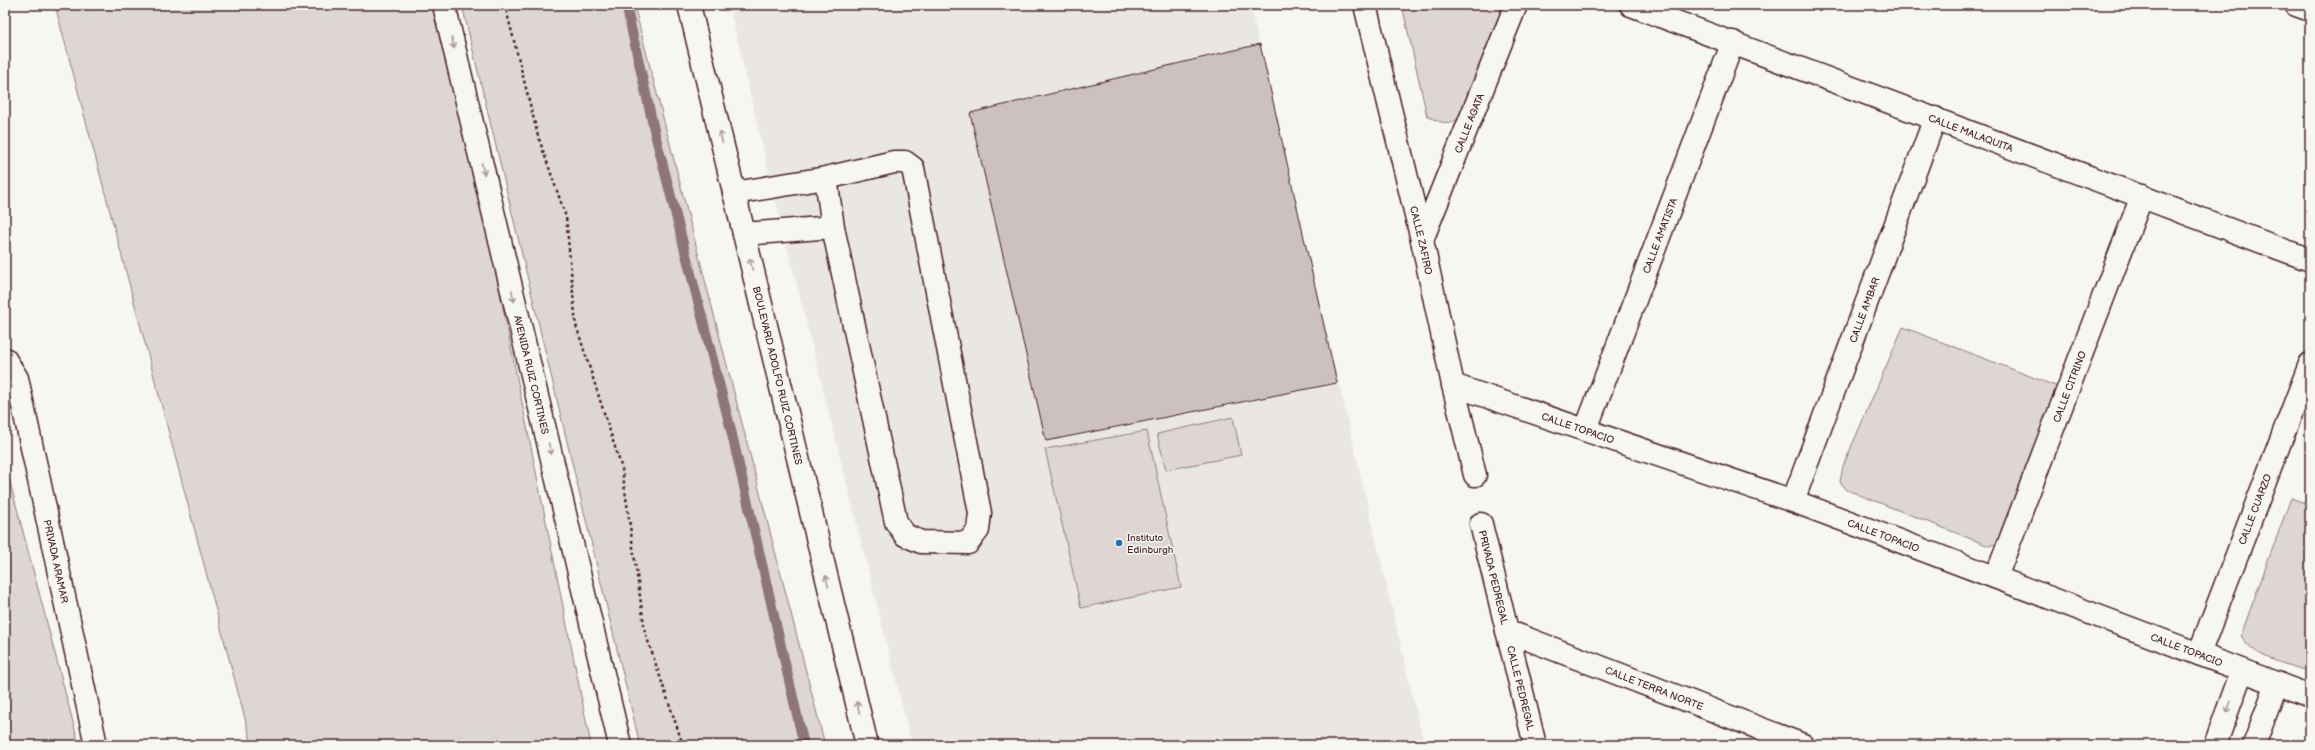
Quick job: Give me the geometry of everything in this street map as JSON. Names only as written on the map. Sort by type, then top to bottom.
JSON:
[{"type":"street","name":"AVENIDA RUIZ CORTINES","points":[[444,5],[620,745]]},
{"type":"street","name":"BOULEVARD ADOLFO RUIZ CORTINES","points":[[689,5],[867,745]]},
{"type":"street","name":"CALLE ZAFIRO","points":[[1365,5],[1422,240],[1453,385],[1475,475]]},
{"type":"street","name":"CALLE AGATA","points":[[1422,240],[1516,5]]},
{"type":"street","name":"CALLE MALAQUITA","points":[[1632,5],[1936,118],[2310,260]]},
{"type":"street","points":[[2296,5],[2310,10]]},
{"type":"street","name":"CALLE AMATISTA","points":[[1586,429],[1733,42]]},
{"type":"street","name":"CALLE AMBAR","points":[[1793,501],[1936,118]]},
{"type":"street","points":[[734,193],[826,178],[894,162],[905,162],[913,168],[980,514],[978,530],[968,543],[921,542],[905,535],[896,522],[834,228],[826,178]]},
{"type":"street","name":"CALLE CITRINO","points":[[1996,577],[2142,196]]},
{"type":"street","points":[[744,234],[834,228]]},
{"type":"street","name":"PRIVADA ARAMAR","points":[[5,359],[17,378],[96,745]]},
{"type":"street","name":"CALLE CUARZO","points":[[2199,654],[2310,364]]},
{"type":"street","name":"CALLE TOPACIO","points":[[1453,385],[1586,429],[1793,501],[2310,696]]},
{"type":"street","name":"PRIVADA PEDREGAL","points":[[1481,524],[1507,630]]},
{"type":"street","name":"CALLE PEDREGAL","points":[[1507,630],[1535,745]]},
{"type":"street","name":"CALLE TERRA NORTE","points":[[1507,630],[1802,745]]},
{"type":"street","points":[[2216,745],[2242,671]]},
{"type":"street","points":[[2254,745],[2276,683]]},
{"type":"path","points":[[505,5],[538,136],[566,217],[576,324],[622,469],[645,632],[683,745]]},
{"type":"shaded area","points":[[55,5],[442,5],[591,745],[252,745]]},
{"type":"shaded area","points":[[462,5],[634,5],[825,745],[640,745]]},
{"type":"shaded area","name":"Instituto Edinburgh","points":[[729,5],[1250,5],[1424,745],[912,745],[765,157]]},
{"type":"shaded area","points":[[1402,5],[1504,5],[1464,115],[1459,119],[1446,123],[1437,121],[1427,116]]},
{"type":"shaded area","points":[[1903,327],[2058,387],[1998,543],[1989,546],[1847,490],[1840,482],[1843,466]]},
{"type":"shaded area","points":[[1233,417],[1241,455],[1166,470],[1157,434]]},
{"type":"shaded area","points":[[1147,431],[1181,587],[1081,608],[1045,449]]},
{"type":"shaded area","points":[[5,463],[79,745],[5,745]]},
{"type":"shaded area","points":[[2291,498],[2310,505],[2310,672],[2262,655],[2246,643],[2241,635]]},
{"type":"building","points":[[1260,44],[1337,383],[1046,441],[970,113]]},
{"type":"waterway","points":[[626,5],[655,134],[730,426],[804,745]]},
{"type":"place","name":"Instituto Edinburgh","points":[[1119,543]]}]
